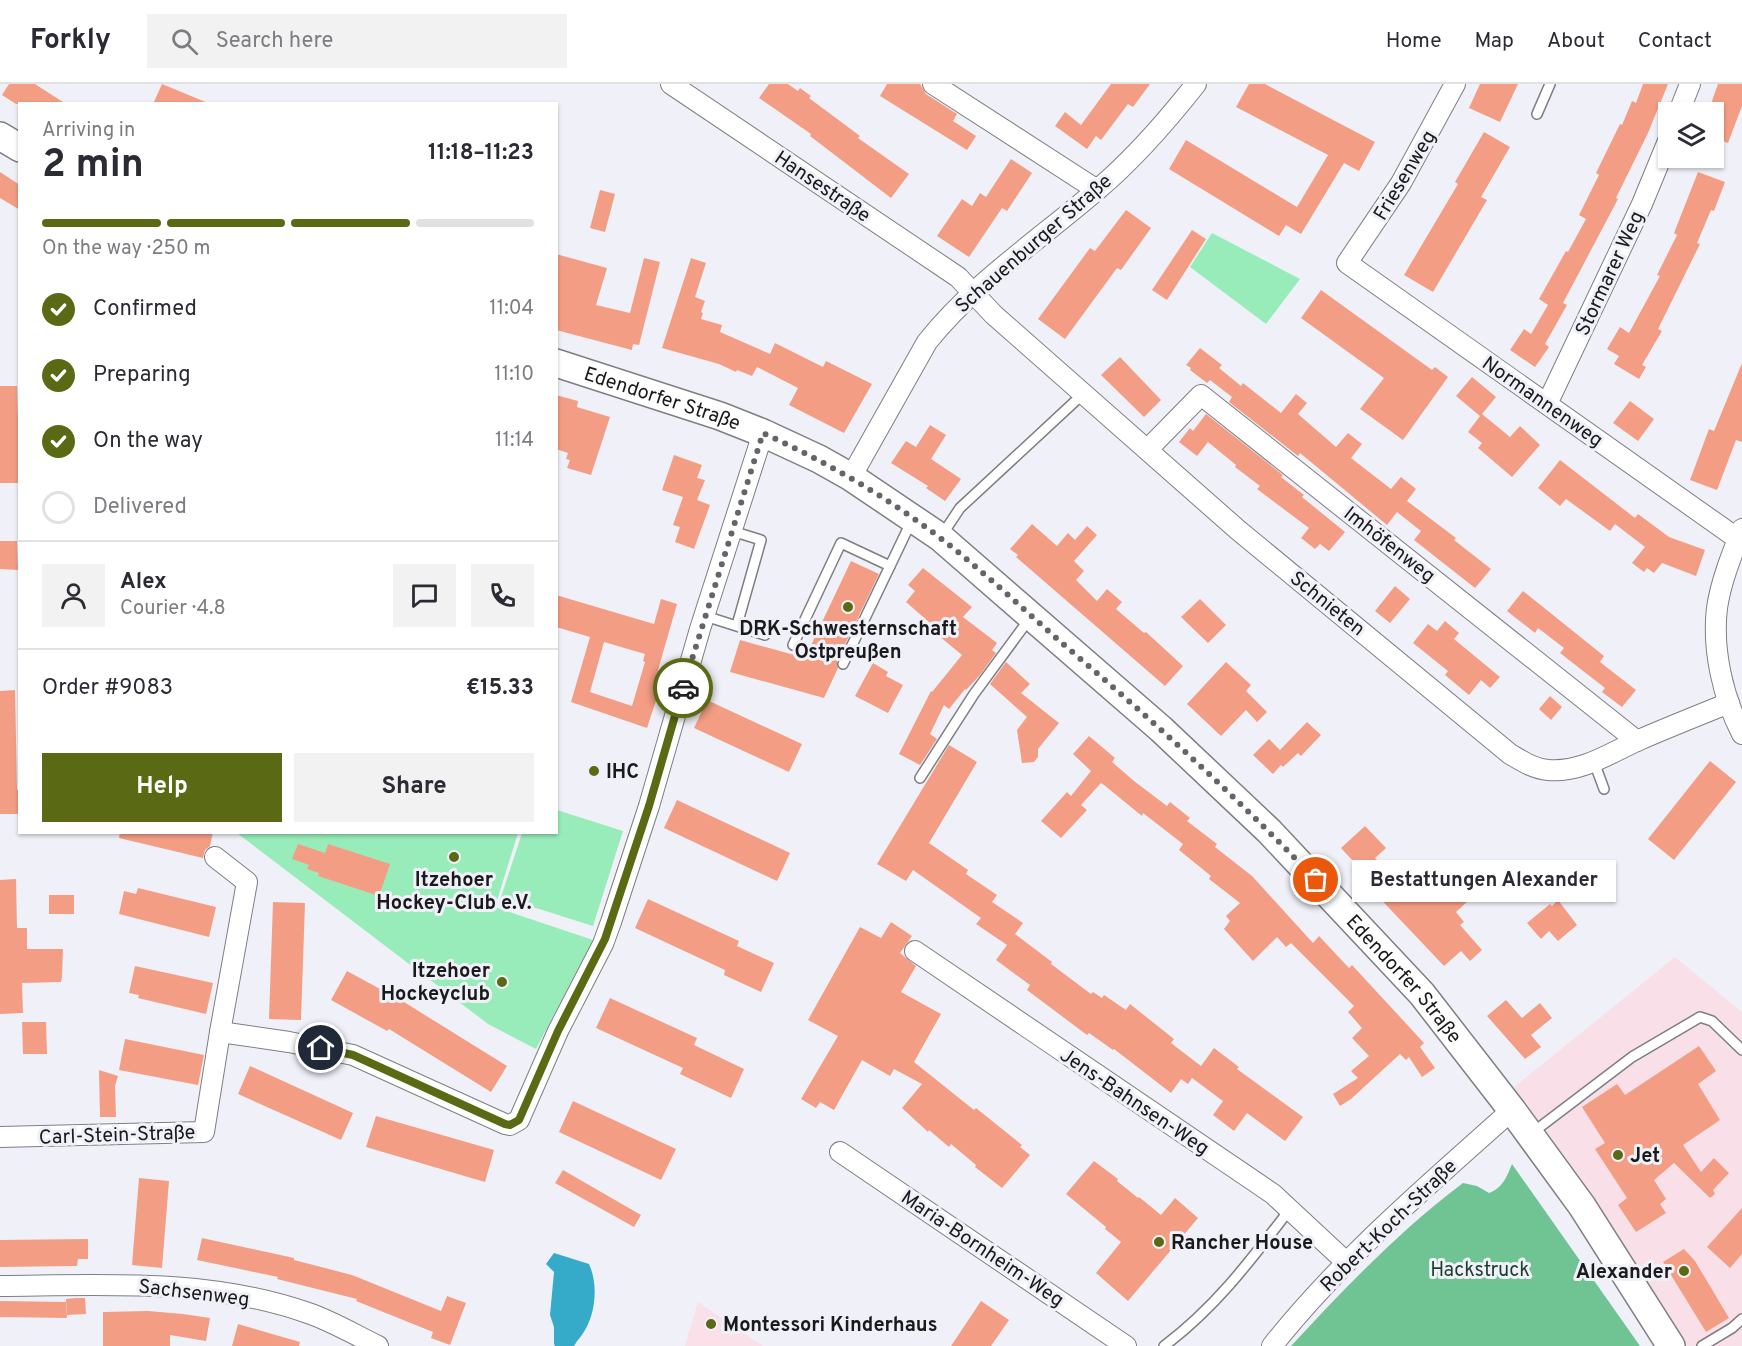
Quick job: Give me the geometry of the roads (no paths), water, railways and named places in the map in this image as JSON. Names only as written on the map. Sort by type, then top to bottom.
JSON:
[{"type":"street","name":"Hansestraße","points":[[671,84],[958,277],[973,292]]},
{"type":"street","points":[[933,84],[1097,190]]},
{"type":"street","name":"Schauenburger Straße","points":[[851,477],[927,342],[973,292],[1097,190],[1147,142],[1196,84]]},
{"type":"street","name":"Friesenweg","points":[[1347,262],[1401,183],[1455,84]]},
{"type":"street","points":[[1683,102],[1690,84]]},
{"type":"street","points":[[0,136],[18,147]]},
{"type":"street","name":"Stormarer Weg","points":[[1547,404],[1642,204],[1658,165]]},
{"type":"street","name":"Normannenweg","points":[[1347,262],[1547,404],[1740,534]]},
{"type":"street","name":"Schnieten","points":[[973,292],[994,315],[1238,530],[1510,754],[1535,767],[1548,770],[1575,768],[1594,762],[1637,741],[1729,703]]},
{"type":"street","name":"Edendorfer Straße","points":[[558,364],[693,406],[763,433],[851,477],[940,537],[1184,749],[1269,831],[1415,986],[1512,1110],[1582,1206],[1671,1346]]},
{"type":"street","name":"Imhöfenweg","points":[[1148,449],[1201,395],[1637,741]]},
{"type":"street","points":[[220,1032],[289,1042],[353,1055],[505,1124],[510,1125],[519,1120],[558,1031],[605,939],[649,806],[705,616],[763,433]]},
{"type":"street","points":[[1740,534],[1720,593],[1716,621],[1718,656],[1729,703],[1742,734]]},
{"type":"street","name":"Carl-Stein-Straße","points":[[0,1137],[204,1132],[247,882],[215,857]]},
{"type":"street","name":"Jens-Bahnsen-Weg","points":[[915,951],[1263,1188],[1290,1209],[1346,1262]]},
{"type":"street","name":"Robert-Koch-Straße","points":[[1272,1346],[1310,1300],[1346,1262],[1512,1110]]},
{"type":"street","name":"Maria-Bornheim-Weg","points":[[840,1152],[1126,1346]]},
{"type":"street","name":"Sachsenweg","points":[[0,1286],[140,1284],[240,1295],[308,1313],[378,1346]]},
{"type":"lane","points":[[1538,114],[1550,84]]},
{"type":"lane","points":[[940,537],[960,508],[1084,393]]},
{"type":"lane","points":[[843,664],[913,518]]},
{"type":"lane","points":[[732,531],[761,540],[738,626]]},
{"type":"lane","points":[[794,645],[841,543],[890,566]]},
{"type":"lane","points":[[705,616],[765,635]]},
{"type":"lane","points":[[920,778],[974,694],[1031,616]]},
{"type":"lane","points":[[1594,762],[1604,789]]},
{"type":"lane","points":[[1530,1135],[1632,1057],[1700,1017],[1712,1021],[1742,1050]]},
{"type":"lane","points":[[1164,1346],[1191,1325],[1226,1290],[1290,1209]]},
{"type":"lane","points":[[1702,1346],[1732,1328],[1742,1319]]},
{"type":"water","points":[[554,1253],[589,1264],[594,1280],[592,1315],[574,1346],[555,1346],[554,1344],[554,1327],[550,1315],[554,1272],[546,1264]]},
{"type":"place","name":"DRK-Schwesternschaft Ostpreußen","points":[[848,607]]},
{"type":"place","name":"IHC","points":[[594,771]]},
{"type":"place","name":"Itzehoer Hockey-Club e.V.","points":[[454,857]]},
{"type":"place","name":"Bestattungen Alexander","points":[[1316,880]]},
{"type":"place","name":"Itzehoer Hockeyclub","points":[[502,982]]},
{"type":"place","name":"Jet","points":[[1618,1155]]},
{"type":"place","name":"Rancher House","points":[[1159,1242]]},
{"type":"place","name":"Alexander","points":[[1684,1271]]},
{"type":"place","name":"Montessori Kinderhaus","points":[[711,1324]]},
{"type":"park label","name":"Hackstruck","points":[[1480,1269]]}]
